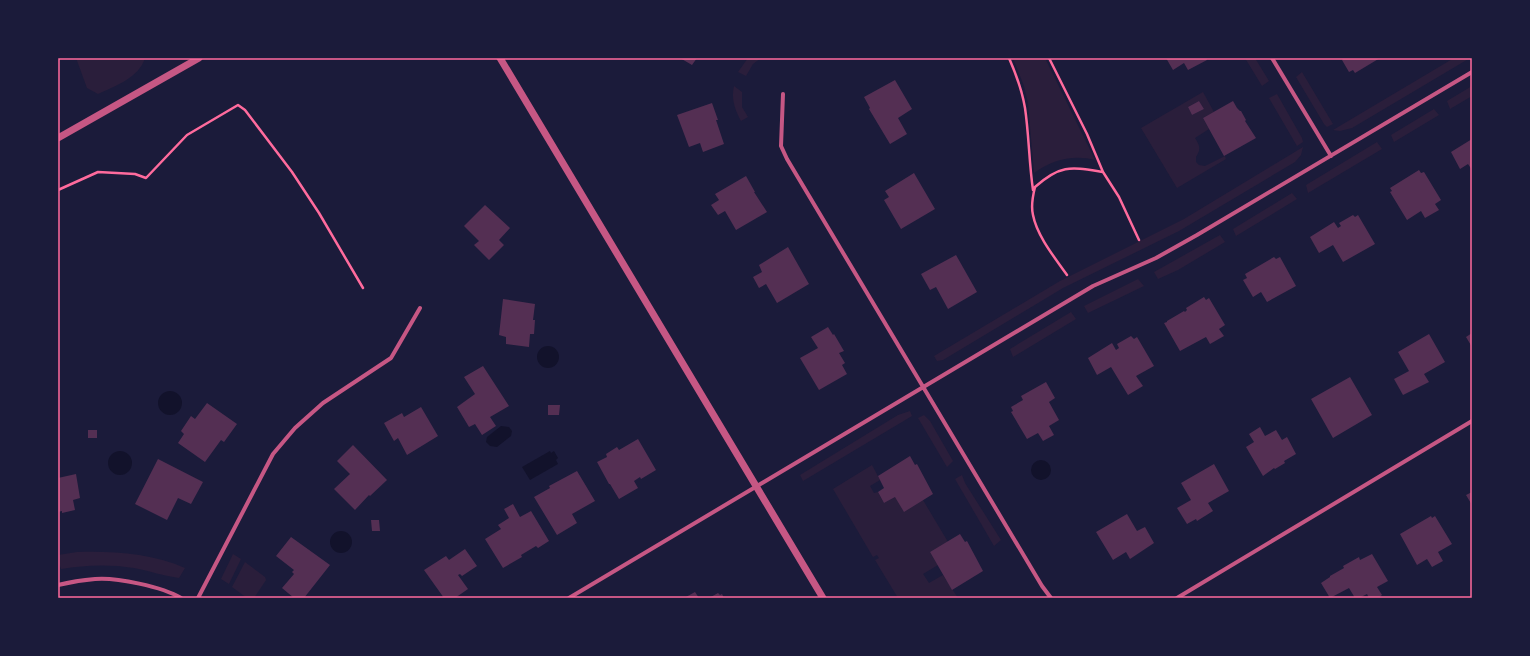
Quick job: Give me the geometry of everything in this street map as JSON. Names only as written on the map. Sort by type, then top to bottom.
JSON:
[{"type":"street","points":[[58,138],[200,58]]},
{"type":"street","points":[[500,58],[823,598]]},
{"type":"street","points":[[1272,58],[1330,156]]},
{"type":"street","points":[[569,598],[1093,286],[1156,258],[1197,235],[1472,72]]},
{"type":"street","points":[[783,94],[780,146],[1042,586],[1051,598]]},
{"type":"street","points":[[198,598],[274,454],[295,428],[323,403],[391,358],[420,308]]},
{"type":"street","points":[[1177,598],[1472,421]]},
{"type":"street","points":[[58,585],[96,578],[136,583],[174,594],[181,598]]},
{"type":"path","points":[[1009,58],[1020,85],[1025,106],[1029,136],[1030,172],[1034,192]]},
{"type":"path","points":[[1049,58],[1087,134],[1103,172],[1119,197],[1139,240]]},
{"type":"path","points":[[58,190],[98,172],[135,174],[146,178],[187,135],[238,105],[245,110],[296,178],[319,213],[363,288]]},
{"type":"path","points":[[1067,275],[1048,248],[1035,223],[1032,213],[1035,187],[1048,175],[1056,171],[1082,168],[1103,172]]},
{"type":"shaded area","points":[[76,58],[145,58],[138,71],[132,76],[98,94],[87,88]]},
{"type":"shaded area","points":[[748,58],[761,58],[753,64],[746,76],[738,72]]},
{"type":"shaded area","points":[[1013,58],[1045,58],[1095,160],[1087,158],[1063,159],[1041,168],[1034,173],[1028,103],[1024,86]]},
{"type":"shaded area","points":[[1245,58],[1255,58],[1269,81],[1262,86]]},
{"type":"shaded area","points":[[1454,58],[1470,58],[1352,128],[1340,131],[1333,130]]},
{"type":"shaded area","points":[[1302,72],[1333,124],[1327,127],[1324,124],[1296,77]]},
{"type":"shaded area","points":[[734,86],[742,92],[742,107],[748,117],[741,121],[734,104]]},
{"type":"shaded area","points":[[1472,86],[1472,96],[1450,109],[1447,101]]},
{"type":"shaded area","points":[[1203,92],[1214,112],[1203,118],[1209,129],[1195,138],[1199,148],[1196,162],[1199,165],[1205,166],[1225,156],[1226,159],[1177,188],[1141,128]],"holes":[[[1199,101],[1204,109],[1192,115],[1188,107]]]},
{"type":"shaded area","points":[[1277,94],[1302,138],[1303,142],[1297,146],[1269,98]]},
{"type":"shaded area","points":[[1434,109],[1439,115],[1394,142],[1391,135]]},
{"type":"shaded area","points":[[1377,142],[1382,149],[1308,193],[1306,185]]},
{"type":"shaded area","points":[[1303,147],[1301,155],[1295,162],[1179,231],[1063,288],[943,360],[937,361],[934,356],[1060,281],[1184,219]]},
{"type":"shaded area","points":[[1292,193],[1297,199],[1236,236],[1233,229]]},
{"type":"shaded area","points":[[1220,235],[1225,242],[1178,270],[1158,279],[1154,272]]},
{"type":"shaded area","points":[[1138,279],[1144,286],[1088,313],[1084,306]]},
{"type":"shaded area","points":[[1071,312],[1076,319],[1013,357],[1010,349]]},
{"type":"shaded area","points":[[548,346],[556,349],[559,357],[556,365],[548,368],[540,365],[537,357],[540,349]]},
{"type":"shaded area","points":[[170,391],[178,395],[182,403],[178,411],[170,415],[162,411],[158,403],[162,395]]},
{"type":"shaded area","points":[[910,411],[912,416],[803,481],[800,475],[898,415]]},
{"type":"shaded area","points":[[924,415],[930,421],[953,461],[947,467],[918,418]]},
{"type":"shaded area","points":[[501,426],[509,427],[512,431],[511,436],[497,447],[490,446],[486,442],[487,437]]},
{"type":"shaded area","points":[[120,451],[129,454],[132,463],[129,472],[120,475],[111,472],[108,463],[111,454]]},
{"type":"shaded area","points":[[550,451],[551,453],[554,451],[558,458],[556,460],[558,464],[530,480],[522,467]]},
{"type":"shaded area","points":[[1037,460],[1045,460],[1051,466],[1051,474],[1045,480],[1037,480],[1031,474],[1031,466]]},
{"type":"shaded area","points":[[872,465],[880,480],[870,486],[874,493],[878,492],[884,503],[895,497],[923,500],[948,542],[930,552],[938,565],[923,574],[929,583],[943,575],[958,598],[898,598],[875,560],[879,558],[877,555],[873,557],[833,489]]},
{"type":"shaded area","points":[[962,475],[965,483],[1001,540],[994,546],[955,479]]},
{"type":"shaded area","points":[[341,531],[349,534],[352,542],[349,550],[341,553],[333,550],[330,542],[333,534]]},
{"type":"shaded area","points":[[77,552],[132,554],[159,559],[185,568],[179,578],[134,568],[115,566],[88,566],[61,569],[58,561],[58,555]]},
{"type":"shaded area","points":[[233,554],[241,559],[229,584],[221,579]]},
{"type":"shaded area","points":[[245,562],[265,577],[266,580],[254,598],[247,598],[232,587]]},
{"type":"building","points":[[680,58],[697,58],[692,65]]},
{"type":"building","points":[[1166,58],[1206,58],[1207,60],[1188,70],[1184,63],[1173,70]]},
{"type":"building","points":[[1344,58],[1380,58],[1355,73],[1353,70],[1349,72],[1342,60]]},
{"type":"building","points":[[895,80],[912,109],[898,118],[907,134],[890,144],[869,109],[870,108],[864,97]]},
{"type":"building","points":[[1199,101],[1204,109],[1192,115],[1188,107]]},
{"type":"building","points":[[1233,101],[1237,108],[1241,111],[1246,120],[1245,121],[1256,138],[1224,156],[1203,118]]},
{"type":"building","points":[[712,103],[724,144],[703,152],[700,143],[689,147],[677,115]]},
{"type":"building","points":[[1472,139],[1472,170],[1468,164],[1460,169],[1451,152]]},
{"type":"building","points":[[1419,170],[1421,173],[1424,172],[1441,200],[1435,204],[1439,210],[1425,218],[1421,211],[1407,220],[1390,192],[1392,191],[1390,188]]},
{"type":"building","points":[[914,173],[935,209],[901,229],[884,200],[889,197],[885,191]]},
{"type":"building","points":[[746,176],[767,212],[736,230],[725,211],[718,215],[711,205],[719,200],[715,194]]},
{"type":"building","points":[[485,205],[510,228],[499,240],[504,245],[489,260],[474,245],[479,241],[464,226]]},
{"type":"building","points":[[1353,215],[1355,217],[1358,215],[1375,244],[1343,262],[1333,245],[1319,253],[1310,237],[1334,222],[1338,228],[1341,226],[1339,223]]},
{"type":"building","points":[[788,247],[809,284],[777,303],[766,284],[759,288],[753,277],[762,272],[759,265]]},
{"type":"building","points":[[956,255],[977,292],[948,309],[936,287],[930,290],[921,274]]},
{"type":"building","points":[[1274,257],[1276,259],[1280,257],[1296,286],[1267,302],[1261,292],[1253,297],[1243,280],[1247,278],[1245,274]]},
{"type":"building","points":[[1204,297],[1206,300],[1209,298],[1225,325],[1219,329],[1224,336],[1210,344],[1206,337],[1180,351],[1164,323],[1184,311],[1185,312],[1187,310],[1186,308]]},
{"type":"building","points":[[503,299],[535,304],[533,320],[535,320],[534,334],[530,334],[529,347],[506,344],[506,337],[499,335]]},
{"type":"building","points":[[828,327],[844,351],[839,353],[845,363],[842,365],[847,374],[819,390],[800,358],[818,348],[811,337]]},
{"type":"building","points":[[1472,333],[1472,347],[1466,337]]},
{"type":"building","points":[[1429,334],[1445,362],[1424,374],[1429,382],[1403,395],[1394,379],[1409,371],[1398,352]]},
{"type":"building","points":[[1131,336],[1134,339],[1137,337],[1154,366],[1136,376],[1143,386],[1128,395],[1111,367],[1097,375],[1088,358],[1112,343],[1116,350],[1119,348],[1117,344]]},
{"type":"building","points":[[483,366],[509,406],[490,417],[496,426],[482,435],[475,424],[469,427],[457,407],[475,394],[464,377]]},
{"type":"building","points":[[1350,377],[1372,415],[1333,438],[1311,399]]},
{"type":"building","points":[[1046,382],[1055,398],[1049,402],[1059,420],[1049,426],[1054,435],[1043,441],[1038,433],[1027,439],[1011,412],[1013,411],[1011,407],[1023,400],[1021,396]]},
{"type":"building","points":[[207,403],[237,424],[224,442],[221,440],[205,462],[178,443],[184,434],[181,431],[191,416],[195,419]]},
{"type":"building","points":[[548,405],[560,405],[559,415],[548,415]]},
{"type":"building","points":[[421,407],[438,436],[407,455],[398,438],[394,441],[384,423],[402,413],[404,417]]},
{"type":"building","points":[[1260,427],[1265,436],[1276,430],[1282,440],[1287,437],[1296,454],[1284,461],[1285,463],[1275,469],[1274,468],[1263,476],[1246,447],[1254,442],[1249,434]]},
{"type":"building","points":[[88,430],[97,430],[97,438],[88,438]]},
{"type":"building","points":[[638,439],[656,470],[641,479],[640,477],[634,481],[638,488],[619,499],[597,462],[607,457],[606,454],[617,447],[619,450]]},
{"type":"building","points":[[353,445],[387,480],[370,496],[369,495],[355,510],[334,489],[350,474],[337,461]]},
{"type":"building","points":[[910,456],[915,465],[917,464],[933,494],[904,512],[895,497],[884,503],[878,492],[884,488],[878,476]]},
{"type":"building","points":[[158,459],[203,482],[191,504],[178,498],[167,520],[135,504]]},
{"type":"building","points":[[1214,464],[1229,491],[1208,503],[1213,511],[1197,521],[1196,519],[1187,524],[1177,508],[1191,500],[1181,483]]},
{"type":"building","points":[[577,471],[595,501],[572,514],[577,523],[557,535],[534,497],[550,488],[549,486]]},
{"type":"building","points":[[76,474],[80,498],[73,500],[75,510],[62,513],[62,511],[58,512],[58,478]]},
{"type":"building","points":[[1472,492],[1472,505],[1466,495]]},
{"type":"building","points":[[513,504],[520,517],[531,511],[549,541],[538,548],[536,546],[521,555],[522,557],[503,568],[485,539],[501,529],[498,525],[509,518],[504,509]]},
{"type":"building","points":[[1127,514],[1137,531],[1145,527],[1154,543],[1130,559],[1126,552],[1113,560],[1096,532]]},
{"type":"building","points":[[1431,516],[1432,518],[1435,516],[1452,544],[1438,552],[1443,561],[1432,567],[1427,559],[1417,565],[1400,534]]},
{"type":"building","points":[[371,520],[379,520],[380,531],[372,531]]},
{"type":"building","points":[[960,534],[965,542],[967,541],[983,571],[952,590],[930,552]]},
{"type":"building","points":[[291,537],[330,565],[304,598],[294,598],[282,588],[294,574],[292,572],[294,570],[276,556]]},
{"type":"building","points":[[465,549],[477,566],[462,576],[460,574],[458,575],[468,589],[455,598],[444,598],[424,570],[446,556],[449,560]]},
{"type":"building","points":[[1372,554],[1388,581],[1377,587],[1382,595],[1378,598],[1369,598],[1367,594],[1359,598],[1355,598],[1349,588],[1330,598],[1321,583],[1344,568],[1343,566],[1359,557],[1360,560]]},
{"type":"building","points":[[695,592],[699,598],[684,598]]},
{"type":"building","points":[[718,593],[720,595],[722,594],[724,598],[709,598]]}]
